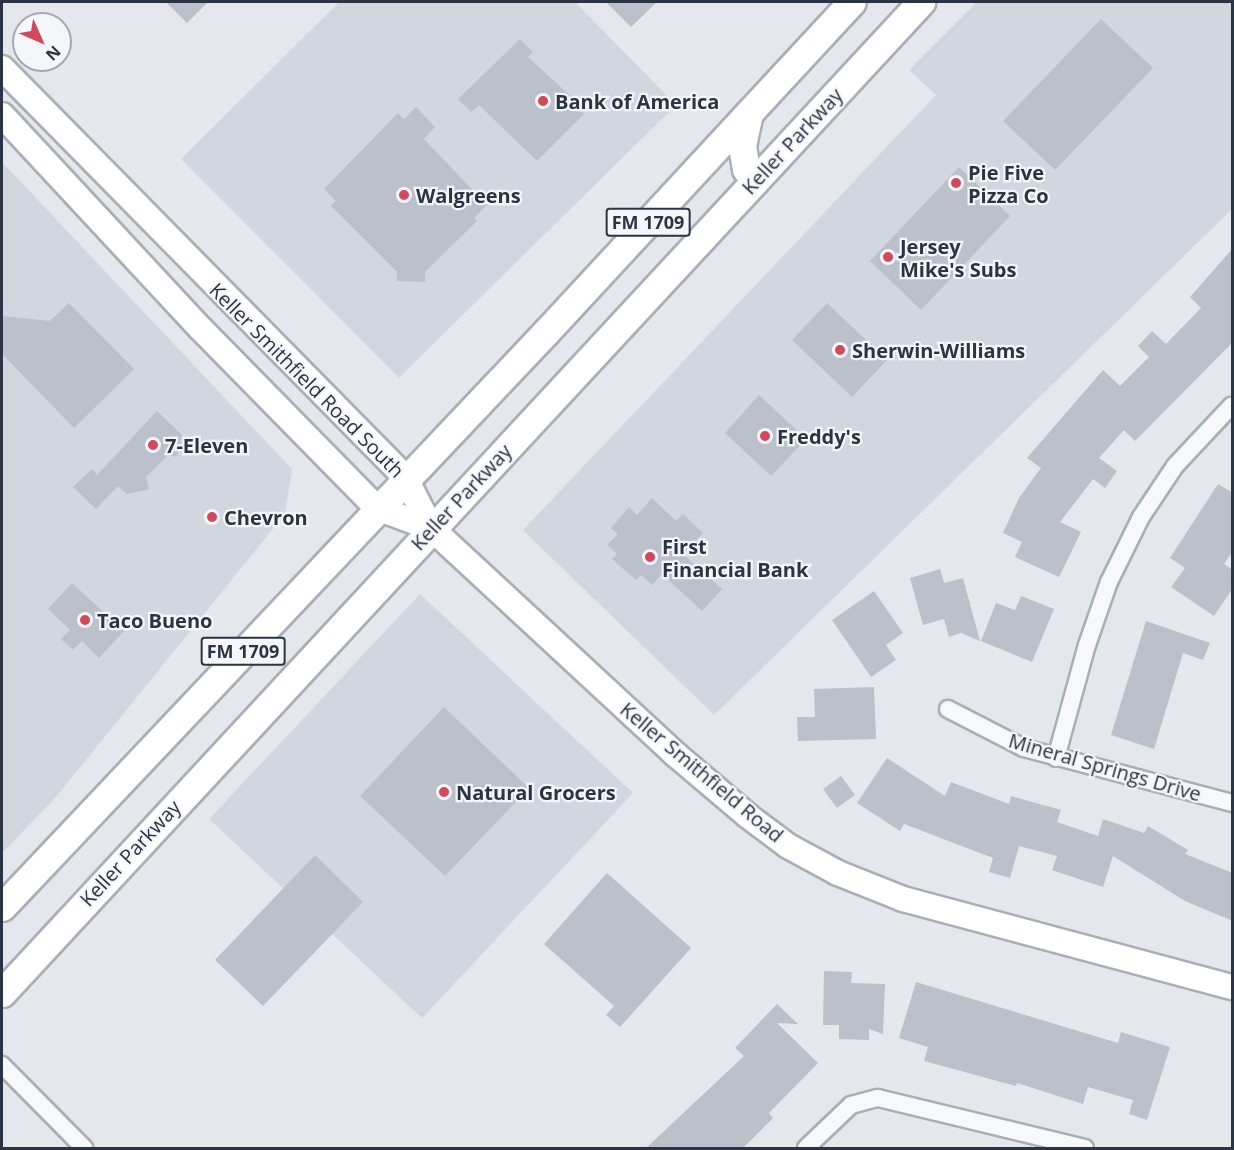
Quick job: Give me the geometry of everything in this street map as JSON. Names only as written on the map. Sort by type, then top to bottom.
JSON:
[{"type":"main road","name":"FM 1709","points":[[2,907],[852,2]]},
{"type":"main road","name":"Keller Parkway","points":[[2,993],[921,2]]},
{"type":"main road","name":"Keller Smithfield Road South","points":[[2,68],[405,477],[431,528]]},
{"type":"main road","points":[[750,112],[742,146],[746,169],[754,181]]},
{"type":"main road","name":"Keller Smithfield Road South","points":[[2,114],[201,329],[377,508],[431,528]]},
{"type":"main road","name":"Keller Smithfield Road","points":[[431,528],[675,754],[788,846],[838,873],[903,899],[1233,987]]},
{"type":"street","points":[[1056,758],[1091,634],[1109,582],[1141,517],[1175,466],[1233,405]]},
{"type":"street","name":"Mineral Springs Drive","points":[[948,709],[992,734],[1056,758],[1233,803]]},
{"type":"street","points":[[2,1065],[84,1149]]},
{"type":"street","points":[[806,1149],[837,1116],[864,1099],[896,1100],[1085,1149]]},
{"type":"shaded area","points":[[339,2],[575,2],[676,105],[399,378],[181,159]]},
{"type":"shaded area","points":[[977,2],[1232,2],[1232,209],[714,715],[523,530],[936,95],[909,70]]},
{"type":"shaded area","points":[[2,162],[292,469],[285,514],[56,797],[2,853]]},
{"type":"shaded area","points":[[420,594],[633,793],[422,1018],[209,819]]},
{"type":"building","points":[[166,2],[208,2],[187,23]]},
{"type":"building","points":[[606,2],[657,2],[631,27]]},
{"type":"building","points":[[1101,19],[1153,68],[1055,170],[1003,121]]},
{"type":"building","name":"Bank of America","points":[[520,39],[533,52],[528,57],[578,103],[576,105],[584,114],[537,161],[479,105],[471,112],[458,99]]},
{"type":"building","name":"Walgreens","points":[[416,107],[435,127],[424,139],[487,205],[474,218],[477,221],[425,272],[425,282],[397,281],[397,272],[331,206],[336,201],[324,189],[398,113],[404,119]]},
{"type":"building","points":[[959,167],[1010,216],[921,310],[870,261]]},
{"type":"building","points":[[1233,248],[1233,342],[1135,441],[1124,430],[1099,458],[1117,471],[1105,488],[1093,479],[1060,522],[1081,532],[1059,577],[1015,557],[1022,542],[1003,533],[1019,498],[1041,468],[1027,458],[1103,370],[1120,386],[1149,357],[1138,346],[1152,331],[1166,344],[1201,308],[1190,297]]},
{"type":"building","points":[[69,303],[134,369],[74,428],[2,354],[2,316],[50,321]]},
{"type":"building","name":"Sherwin-Williams","points":[[827,303],[887,360],[852,397],[792,340]]},
{"type":"building","name":"Freddy's","points":[[759,395],[806,439],[771,476],[725,433]]},
{"type":"building","name":"7-Eleven","points":[[157,411],[182,435],[177,457],[168,455],[146,477],[149,489],[127,494],[118,486],[96,509],[73,487],[92,469],[97,475]]},
{"type":"building","points":[[1218,484],[1233,493],[1233,551],[1224,564],[1233,570],[1233,588],[1214,616],[1171,587],[1185,568],[1170,558]]},
{"type":"building","name":"First Financial Bank","points":[[652,498],[676,521],[683,514],[703,533],[683,554],[722,589],[702,611],[662,574],[652,585],[641,575],[636,580],[612,559],[617,554],[607,545],[618,534],[611,528],[629,507],[637,515]]},
{"type":"building","points":[[940,569],[944,583],[963,578],[980,641],[961,633],[949,637],[944,619],[923,625],[910,578]]},
{"type":"building","name":"Taco Bueno","points":[[72,583],[124,631],[99,658],[82,641],[73,650],[61,639],[70,630],[48,609]]},
{"type":"building","points":[[874,591],[903,633],[886,645],[896,660],[871,677],[832,620]]},
{"type":"building","points":[[1021,596],[1054,609],[1032,662],[981,641],[996,603],[1015,610]]},
{"type":"building","points":[[1146,621],[1210,643],[1203,660],[1183,653],[1154,749],[1111,735]]},
{"type":"building","points":[[874,687],[876,739],[798,741],[797,717],[815,717],[814,689]]},
{"type":"building","name":"Natural Grocers","points":[[444,707],[529,788],[445,876],[360,796]]},
{"type":"building","points":[[887,758],[945,796],[951,782],[1009,804],[1011,796],[1061,810],[1057,822],[1098,836],[1103,819],[1144,833],[1148,826],[1188,850],[1185,854],[1233,873],[1233,921],[1185,901],[1113,856],[1103,887],[1052,870],[1057,856],[1019,846],[1010,878],[989,872],[993,858],[904,824],[900,831],[857,803]]},
{"type":"building","points":[[841,776],[855,795],[837,808],[823,789]]},
{"type":"building","points":[[315,855],[363,902],[263,1006],[215,960]]},
{"type":"building","points":[[607,873],[691,948],[620,1027],[606,1015],[614,1006],[544,944]]},
{"type":"building","points":[[824,971],[852,972],[851,983],[885,984],[883,1034],[869,1029],[869,1040],[839,1039],[839,1025],[823,1025]]},
{"type":"building","points":[[916,982],[1118,1043],[1121,1032],[1170,1047],[1147,1120],[1129,1114],[1133,1100],[1088,1087],[1083,1104],[1017,1083],[1016,1086],[924,1061],[928,1047],[899,1038]]},
{"type":"building","points":[[777,1004],[798,1024],[777,1023],[818,1063],[769,1113],[773,1118],[742,1149],[645,1149],[744,1056],[735,1048]]},
{"type":"place","name":"Bank of America","points":[[543,101]]},
{"type":"place","name":"Pie Five Pizza Co","points":[[956,183]]},
{"type":"place","name":"Walgreens","points":[[404,195]]},
{"type":"place","name":"Jersey Mike's Subs","points":[[888,257]]},
{"type":"place","name":"Sherwin-Williams","points":[[840,350]]},
{"type":"place","name":"Freddy's","points":[[765,436]]},
{"type":"place","name":"7-Eleven","points":[[153,445]]},
{"type":"place","name":"Chevron","points":[[212,517]]},
{"type":"place","name":"First Financial Bank","points":[[650,557]]},
{"type":"place","name":"Taco Bueno","points":[[85,620]]},
{"type":"place","name":"Natural Grocers","points":[[444,792]]}]
